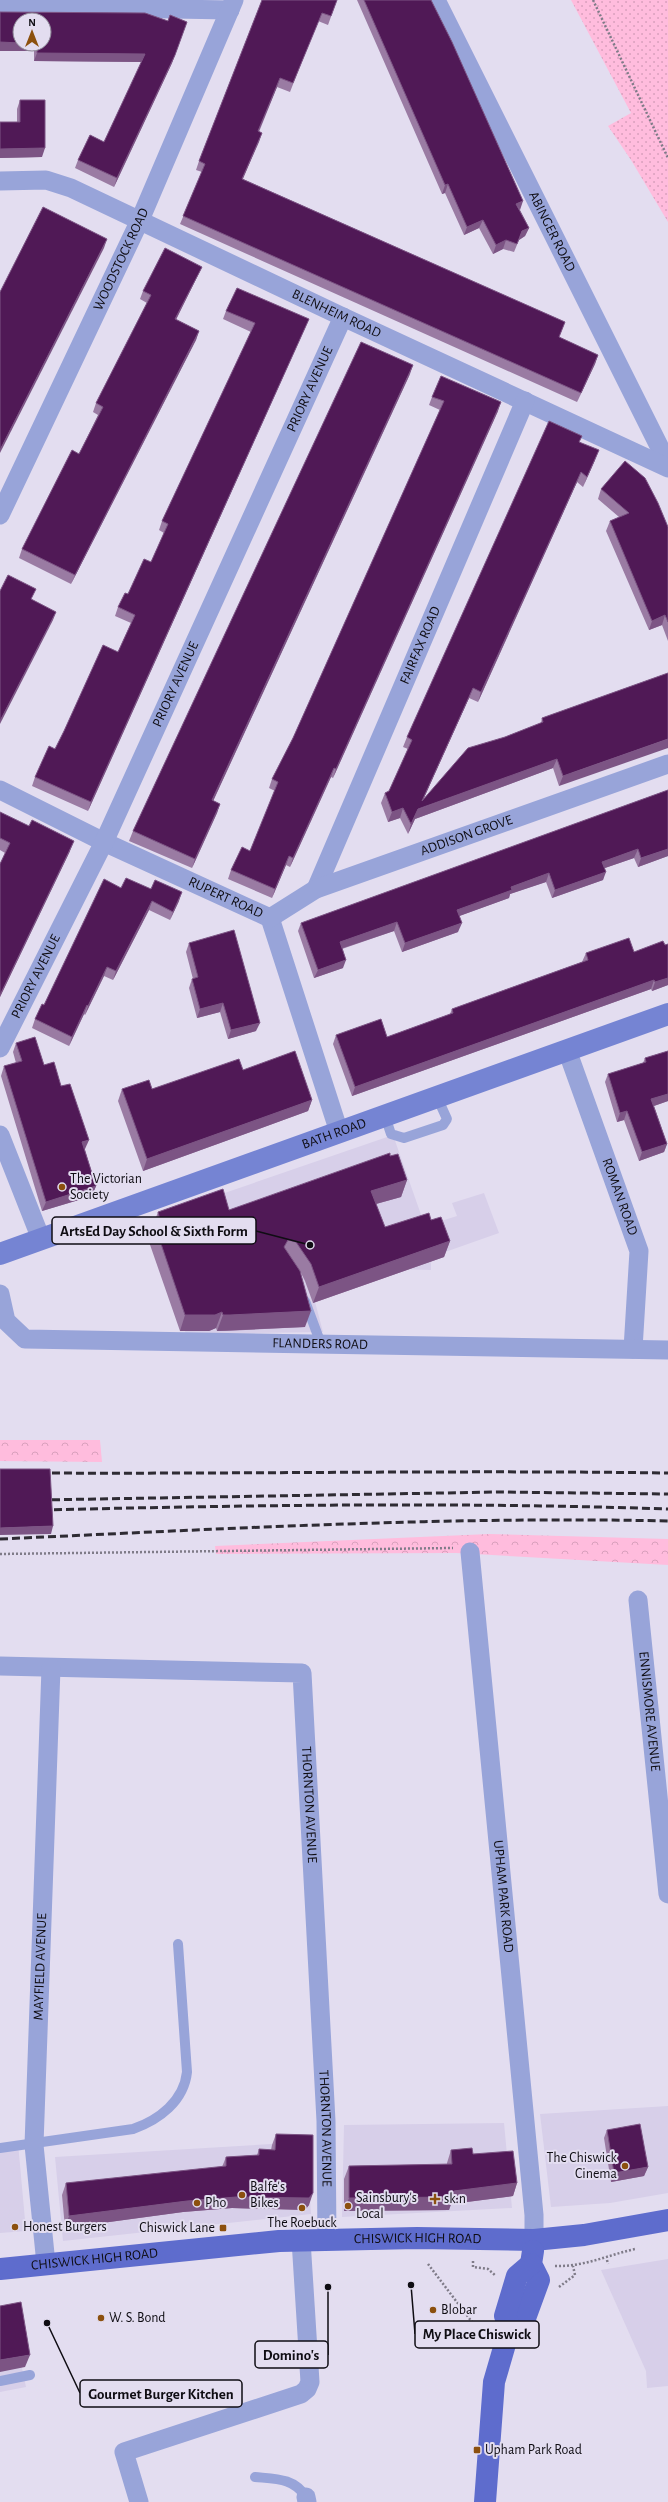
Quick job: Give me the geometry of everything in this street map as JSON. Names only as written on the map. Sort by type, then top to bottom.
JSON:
[{"type":"main road","name":"BATH ROAD","points":[[0,1254],[668,1014]]},
{"type":"main road","name":"CHISWICK HIGH ROAD","points":[[0,2269],[301,2240],[534,2240],[584,2234],[668,2220]]},
{"type":"main road","points":[[485,2502],[494,2382],[510,2327],[524,2321],[536,2288],[540,2265],[534,2240]]},
{"type":"street","name":"ABINGER ROAD","points":[[436,0],[668,464]]},
{"type":"street","points":[[0,6],[232,5]]},
{"type":"street","name":"WOODSTOCK ROAD","points":[[0,515],[140,220],[232,5]]},
{"type":"street","name":"BLENHEIM ROAD","points":[[0,181],[46,180],[71,188],[343,317],[668,468]]},
{"type":"street","name":"PRIORY AVENUE","points":[[0,1048],[104,842],[343,317]]},
{"type":"street","name":"FAIRFAX ROAD","points":[[316,889],[525,401]]},
{"type":"street","name":"ADDISON GROVE","points":[[270,918],[316,889],[668,764]]},
{"type":"street","name":"RUPERT ROAD","points":[[0,790],[104,842],[270,918],[339,1132]]},
{"type":"street","name":"ROMAN ROAD","points":[[567,1050],[639,1251],[633,1349]]},
{"type":"street","points":[[0,1135],[41,1239]]},
{"type":"street","name":"FLANDERS ROAD","points":[[0,1294],[6,1321],[25,1339],[668,1350]]},
{"type":"street","name":"UPHAM PARK ROAD","points":[[470,1552],[534,2215],[534,2240]]},
{"type":"street","name":"ENNISMORE AVENUE","points":[[638,1600],[668,1894]]},
{"type":"street","name":"THORNTON AVENUE","points":[[0,1666],[302,1673],[326,2121],[327,2239]]},
{"type":"street","name":"MAYFIELD AVENUE","points":[[46,2264],[34,2145],[51,1668]]},
{"type":"street","points":[[139,2502],[124,2452],[301,2394],[307,2389],[310,2382],[301,2240]]},
{"type":"lane","points":[[302,1291],[321,1344]]},
{"type":"lane","points":[[0,2148],[34,2145],[133,2129],[152,2120],[178,2099],[186,2082],[187,2072],[178,1944]]},
{"type":"lane","points":[[0,2381],[30,2375]]},
{"type":"lane","points":[[255,2477],[289,2481],[301,2489],[307,2500]]},
{"type":"path","points":[[593,0],[668,158]]},
{"type":"path","points":[[0,1554],[469,1548],[470,1552]]},
{"type":"path","points":[[540,2265],[573,2266],[588,2264],[606,2256],[637,2248]]},
{"type":"path","points":[[473,2261],[473,2267],[488,2269],[496,2277]]},
{"type":"path","points":[[428,2264],[472,2322],[472,2335]]},
{"type":"path","points":[[573,2266],[575,2275]]},
{"type":"shaded area","points":[[393,1135],[425,1226],[457,1216],[452,1203],[484,1193],[499,1233],[431,1257],[431,1270],[396,1269],[314,1298],[323,1332],[186,1334],[146,1220]]},
{"type":"shaded area","points":[[668,2106],[668,2193],[610,2203],[551,2207],[540,2114]]},
{"type":"shaded area","points":[[504,2123],[512,2208],[342,2217],[344,2125]]},
{"type":"shaded area","points":[[306,2142],[311,2214],[63,2241],[55,2157]]},
{"type":"shaded area","points":[[18,2143],[26,2231],[0,2233],[0,2144]]},
{"type":"shaded area","points":[[668,2259],[668,2386],[647,2388],[646,2371],[601,2270]]},
{"type":"shaded area","points":[[9,2307],[26,2387],[0,2392],[0,2308]]},
{"type":"green space","points":[[571,0],[668,0],[668,222],[631,160],[608,126],[631,113]]},
{"type":"green space","points":[[0,1440],[100,1440],[102,1462],[0,1461]]},
{"type":"green space","points":[[489,1534],[668,1539],[668,1565],[456,1553],[216,1554],[215,1546]]},
{"type":"building","points":[[262,0],[337,0],[331,16],[322,13],[293,83],[280,78],[258,131],[262,133],[242,179],[565,322],[559,337],[598,355],[581,393],[183,216],[205,164],[199,161]]},
{"type":"building","points":[[364,0],[431,0],[452,42],[523,201],[516,204],[529,228],[522,231],[517,244],[506,240],[496,245],[483,220],[467,227],[448,184],[445,185]]},
{"type":"building","points":[[0,12],[12,12],[12,43],[0,42]]},
{"type":"building","points":[[52,12],[145,13],[168,21],[170,15],[187,22],[175,55],[117,178],[78,160],[90,135],[104,142],[145,54],[37,53],[52,52]]},
{"type":"building","points":[[20,100],[45,100],[45,148],[0,149],[0,122],[20,122]]},
{"type":"building","points":[[43,207],[107,239],[0,450],[0,292]]},
{"type":"building","points":[[165,248],[202,267],[175,319],[199,331],[75,575],[22,549],[72,450],[79,454],[103,407],[96,403],[151,295],[143,291]]},
{"type":"building","points":[[237,288],[309,319],[91,802],[35,777],[49,746],[55,749],[103,645],[118,652],[135,615],[118,607],[125,593],[128,594],[144,559],[151,562],[168,524],[162,521],[255,323],[226,311]]},
{"type":"building","points":[[361,342],[413,365],[212,800],[220,804],[195,859],[133,831]]},
{"type":"building","points":[[441,376],[501,402],[336,769],[334,768],[293,858],[289,856],[275,889],[231,870],[242,847],[250,851],[278,782],[272,779],[293,738],[444,401],[432,397]]},
{"type":"building","points":[[549,421],[582,436],[579,442],[599,450],[587,477],[581,472],[481,692],[473,688],[422,801],[468,748],[505,737],[543,722],[542,718],[668,673],[668,739],[563,776],[557,759],[418,809],[411,824],[403,808],[392,812],[385,793],[389,791],[412,740],[407,737]]},
{"type":"building","points":[[625,461],[645,478],[668,527],[668,622],[665,615],[652,621],[610,521],[629,513],[601,489]]},
{"type":"building","points":[[8,575],[36,589],[31,599],[56,612],[0,721],[0,591]]},
{"type":"building","points":[[668,790],[668,849],[641,858],[638,849],[602,862],[606,872],[555,890],[549,873],[511,887],[512,890],[457,910],[462,923],[405,943],[397,922],[340,942],[346,960],[318,970],[301,923]]},
{"type":"building","points":[[0,812],[29,826],[32,820],[74,841],[0,995],[0,864],[10,843],[0,838]]},
{"type":"building","points":[[126,878],[151,889],[155,880],[182,892],[173,912],[152,901],[116,971],[107,967],[72,1037],[35,1019],[42,1004],[44,1005],[104,879],[121,888]]},
{"type":"building","points":[[234,930],[260,1023],[231,1030],[223,1003],[200,1009],[192,979],[198,977],[189,943]]},
{"type":"building","points":[[629,938],[634,952],[663,941],[665,945],[668,944],[668,978],[655,982],[654,980],[355,1087],[336,1035],[381,1019],[387,1037],[453,1013],[452,1009],[588,960],[586,953]]},
{"type":"building","points":[[35,1037],[44,1065],[54,1062],[61,1086],[70,1084],[89,1140],[82,1142],[96,1186],[46,1202],[4,1066],[22,1061],[16,1043]]},
{"type":"building","points":[[295,1051],[312,1100],[147,1159],[122,1089],[149,1080],[152,1089],[239,1059],[243,1070]]},
{"type":"building","points":[[668,1051],[668,1094],[651,1099],[667,1144],[642,1152],[627,1111],[620,1113],[608,1074],[646,1062],[645,1058]]},
{"type":"building","points":[[390,1153],[390,1156],[398,1154],[407,1180],[371,1191],[385,1227],[429,1213],[431,1220],[441,1217],[450,1241],[319,1287],[311,1264],[296,1242],[288,1240],[284,1247],[300,1271],[311,1311],[230,1315],[223,1315],[222,1312],[215,1315],[185,1315],[154,1223],[160,1220],[158,1212],[223,1189],[229,1210]]},
{"type":"building","points":[[0,1469],[50,1469],[53,1526],[0,1528]]},
{"type":"building","points":[[640,2124],[648,2167],[614,2173],[607,2130]]},
{"type":"building","points":[[276,2134],[313,2135],[313,2193],[309,2198],[236,2197],[187,2201],[69,2216],[66,2183],[226,2166],[226,2157],[259,2155],[259,2149],[275,2150]]},
{"type":"building","points":[[472,2148],[473,2154],[513,2151],[517,2183],[454,2191],[453,2197],[349,2198],[349,2166],[452,2164],[451,2150]]},
{"type":"building","points":[[21,2302],[30,2355],[0,2360],[0,2306]]},
{"type":"railway","points":[[40,1473],[668,1473]]},
{"type":"railway","points":[[40,1500],[499,1492],[668,1494]]},
{"type":"railway","points":[[42,1510],[355,1505],[668,1509]]},
{"type":"railway","points":[[0,1539],[334,1524],[501,1520],[668,1521]]},
{"type":"place","name":"The Victorian Society","points":[[62,1187]]},
{"type":"place","name":"ArtsEd Day School & Sixth Form","points":[[310,1245]]},
{"type":"place","name":"The Chiswick Cinema","points":[[625,2166]]},
{"type":"place","name":"Balfe's Bikes","points":[[242,2195]]},
{"type":"place","name":"sk:n","points":[[435,2199]]},
{"type":"place","name":"Pho","points":[[197,2203]]},
{"type":"place","name":"Sainsbury's Local","points":[[348,2206]]},
{"type":"place","name":"The Roebuck","points":[[302,2208]]},
{"type":"place","name":"Honest Burgers","points":[[15,2227]]},
{"type":"place","name":"Chiswick Lane","points":[[223,2228]]},
{"type":"place","name":"My Place Chiswick","points":[[411,2285]]},
{"type":"place","name":"Domino's","points":[[328,2287]]},
{"type":"place","name":"Blobar","points":[[433,2310]]},
{"type":"place","name":"W. S. Bond","points":[[101,2318]]},
{"type":"place","name":"Gourmet Burger Kitchen","points":[[47,2323]]},
{"type":"place","name":"Upham Park Road","points":[[477,2450]]}]
